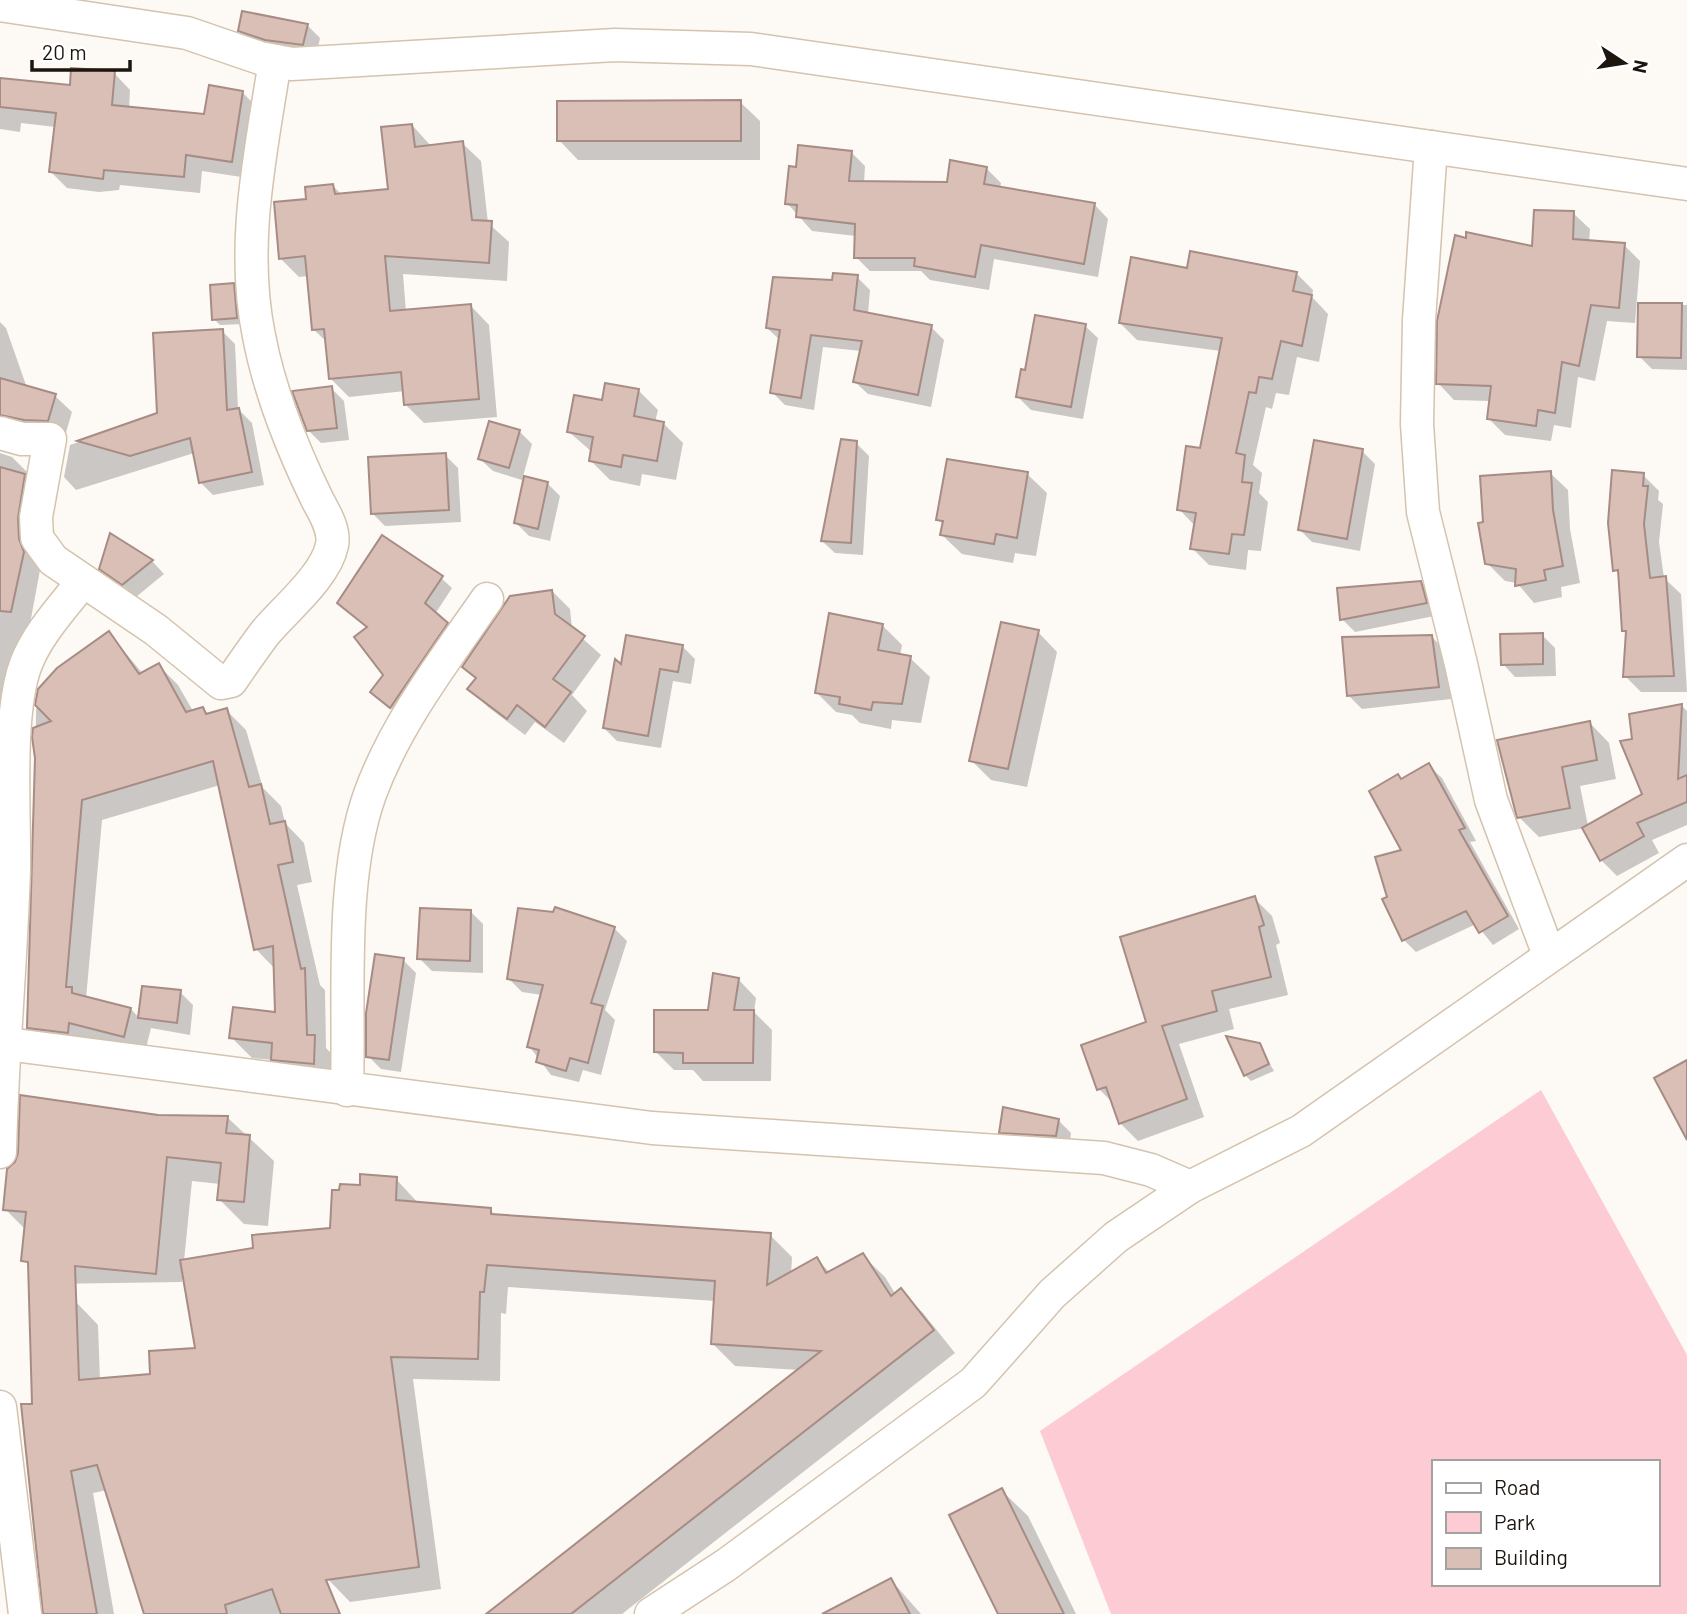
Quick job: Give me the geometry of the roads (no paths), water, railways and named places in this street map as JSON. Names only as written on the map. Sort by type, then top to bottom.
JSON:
[{"type":"street","points":[[0,5],[187,33],[292,64],[615,45],[751,49],[1687,184]]},
{"type":"street","points":[[0,433],[22,439],[50,439],[36,517],[37,538],[54,561],[156,630],[215,679],[226,683],[323,569],[333,545],[332,528],[294,453],[275,396],[259,337],[250,281],[252,230],[275,61]]},
{"type":"street","points":[[1431,147],[1419,320],[1418,424],[1423,512],[1491,800],[1549,955]]},
{"type":"street","points":[[0,1152],[1,1043],[14,872],[17,703],[26,664],[48,626],[83,581]]},
{"type":"street","points":[[346,1090],[351,907],[356,859],[369,796],[395,738],[487,599]]},
{"type":"street","points":[[651,1614],[726,1564],[973,1383],[1052,1294],[1116,1237],[1190,1187],[1301,1131],[1687,860]]},
{"type":"street","points":[[1,1043],[652,1128],[1104,1158],[1150,1170],[1190,1187]]},
{"type":"street","points":[[0,1407],[25,1614]]}]
